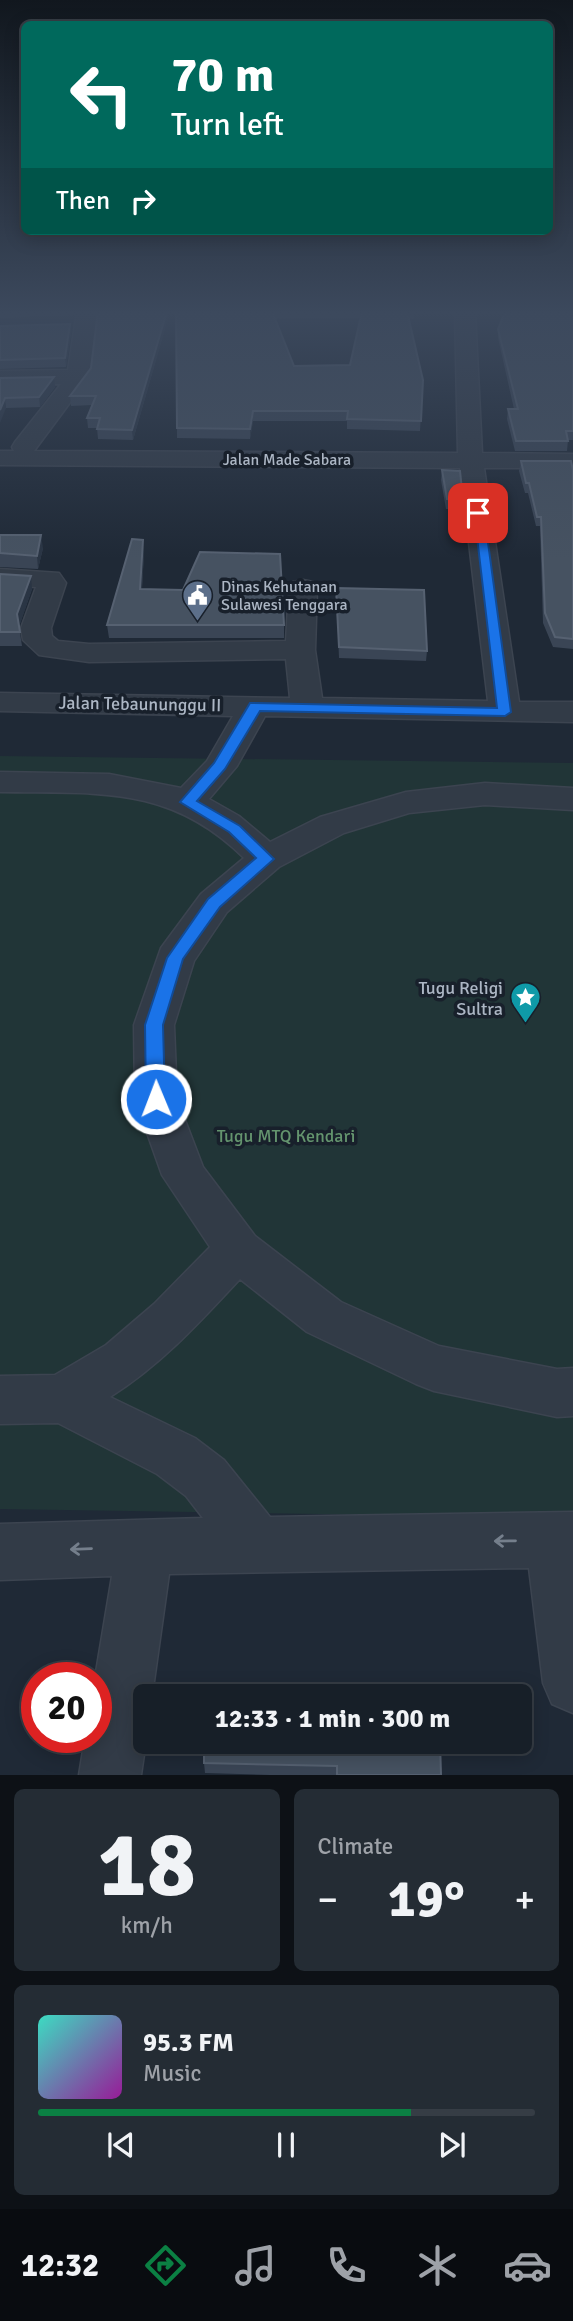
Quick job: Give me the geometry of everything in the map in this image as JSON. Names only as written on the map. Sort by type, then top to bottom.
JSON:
[{"type":"street","points":[[12,447],[62,394]]},
{"type":"street","points":[[468,394],[470,455],[505,712]]},
{"type":"street","name":"Jalan Made Sabara","points":[[12,447],[470,455],[573,461]]},
{"type":"street","name":"Jalan Made Sabara","points":[[0,458],[470,455],[573,449]]},
{"type":"street","points":[[0,577],[36,576],[49,579],[52,583],[36,628],[38,640],[51,649],[89,653],[300,650]]},
{"type":"street","points":[[303,588],[300,650],[307,707]]},
{"type":"street","name":"Jalan Tebaununggu II","points":[[0,702],[573,712]]},
{"type":"street","points":[[187,802],[220,766],[255,706]]},
{"type":"street","points":[[0,782],[128,788],[166,793],[210,812],[234,829],[266,859]]},
{"type":"street","points":[[573,799],[485,794],[406,803],[332,825],[266,859],[214,903],[175,958],[154,1025],[156,1099],[184,1175],[238,1250],[324,1317],[434,1368],[557,1393],[573,1392]]},
{"type":"street","points":[[62,1399],[124,1361],[238,1250]]},
{"type":"street","points":[[0,1400],[62,1399],[176,1456],[205,1478],[257,1545]]},
{"type":"street","points":[[0,1552],[563,1540],[573,1683]]},
{"type":"street","points":[[110,1775],[145,1547]]},
{"type":"green space","name":"Tugu MTQ Kendari","points":[[0,756],[573,763],[573,1518],[0,1509]]},
{"type":"building","points":[[0,394],[41,394],[39,397],[5,398],[0,410]]},
{"type":"building","points":[[72,394],[143,394],[132,430],[97,429],[100,418],[87,418],[96,396],[70,396]]},
{"type":"building","points":[[177,394],[422,394],[421,421],[347,419],[348,411],[253,411],[250,429],[177,428]]},
{"type":"building","points":[[514,394],[573,394],[573,431],[566,431],[568,441],[516,441],[508,409],[518,409]]},
{"type":"building","points":[[521,461],[571,461],[573,639],[555,637],[545,613],[541,517],[537,517]]},
{"type":"building","points":[[442,470],[460,471],[463,500],[447,499]]},
{"type":"building","points":[[0,535],[41,535],[37,556],[0,553]]},
{"type":"building","points":[[132,539],[143,540],[140,589],[183,590],[200,552],[280,554],[284,625],[107,625]]},
{"type":"building","points":[[0,574],[31,576],[17,614],[20,632],[0,632]]},
{"type":"building","points":[[336,588],[424,590],[427,651],[339,647]]},
{"type":"building","points":[[204,1754],[440,1754],[441,1775],[337,1775],[337,1766],[204,1763]]},
{"type":"place","name":"Dinas Kehutanan Sulawesi Tenggara","points":[[198,622]]},
{"type":"place","name":"Tugu Religi Sultra","points":[[526,1025]]},
{"type":"route","points":[[156,1099],[154,1025],[175,958],[214,903],[266,859],[234,829],[210,812],[187,802],[220,766],[255,706],[505,712],[478,513]]}]
